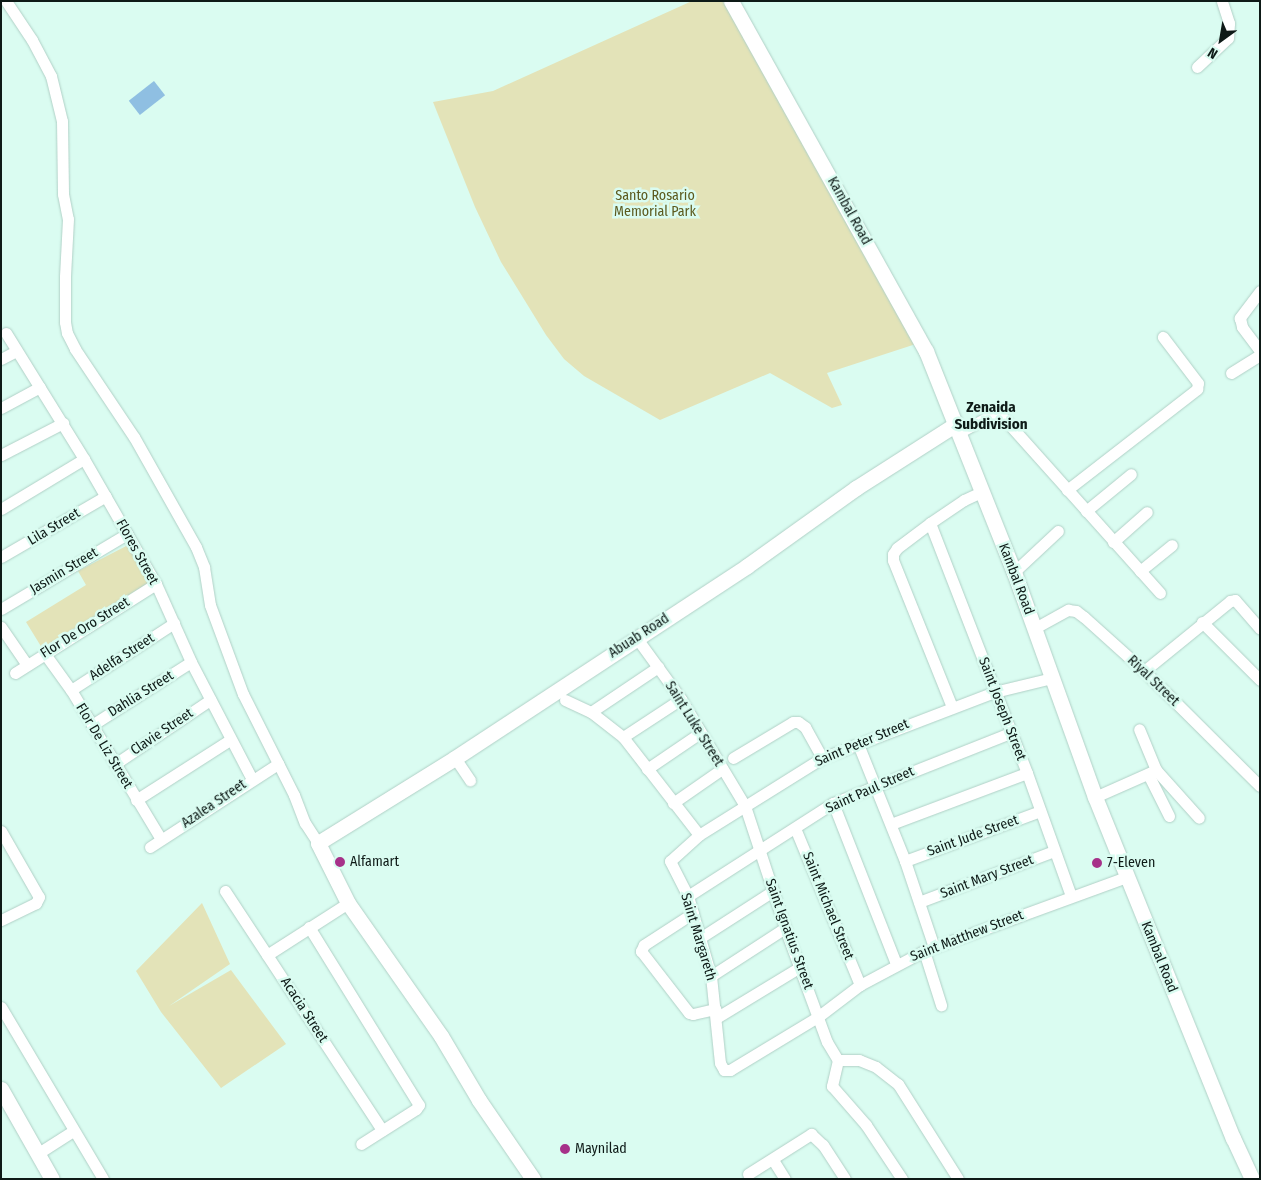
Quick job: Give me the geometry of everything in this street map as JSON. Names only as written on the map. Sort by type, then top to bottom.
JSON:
[{"type":"main road","name":"Kambal Road","points":[[731,1],[926,351],[1014,572],[1095,797],[1126,877],[1233,1138],[1252,1179]]},
{"type":"main road","name":"Abuab Road","points":[[318,843],[455,758],[747,566],[856,488],[958,428]]},
{"type":"main road","points":[[318,843],[348,903],[403,979],[449,1048],[479,1100],[534,1179]]},
{"type":"main road","points":[[1,1090],[52,1179]]},
{"type":"street","points":[[6,1],[32,40],[51,76],[62,121],[63,194],[68,219],[65,277],[65,322],[67,333],[75,349],[134,437],[196,547],[204,567],[210,605],[243,694],[305,823],[318,843]]},
{"type":"street","points":[[1197,67],[1228,38],[1229,23],[1222,1]]},
{"type":"street","points":[[1260,291],[1240,318],[1242,328],[1260,351]]},
{"type":"street","name":"Flores Street","points":[[6,333],[84,459],[156,584],[191,662],[252,779]]},
{"type":"street","points":[[1067,490],[1197,389],[1198,383],[1163,337]]},
{"type":"street","points":[[1,360],[16,351]]},
{"type":"street","points":[[1231,373],[1260,355]]},
{"type":"street","points":[[1,408],[40,387]]},
{"type":"street","points":[[958,428],[995,413],[1000,414],[1160,593]]},
{"type":"street","points":[[1,455],[62,423]]},
{"type":"street","points":[[1,509],[84,459]]},
{"type":"street","points":[[1086,511],[1131,474]]},
{"type":"street","points":[[952,707],[893,560],[897,548],[964,500],[983,491]]},
{"type":"street","name":"Lila Street","points":[[1,557],[106,496]]},
{"type":"street","points":[[1113,542],[1147,512]]},
{"type":"street","name":"Saint Joseph Street","points":[[930,523],[1071,896]]},
{"type":"street","points":[[1014,572],[1058,531]]},
{"type":"street","name":"Jasmin Street","points":[[1,609],[127,534]]},
{"type":"street","points":[[1140,571],[1172,545]]},
{"type":"street","name":"Flor De Oro Street","points":[[15,673],[156,584]]},
{"type":"street","points":[[1144,671],[1230,601],[1235,600],[1255,613],[1260,629]]},
{"type":"street","name":"Riyal Street","points":[[1035,628],[1068,610],[1076,612],[1144,671],[1260,786]]},
{"type":"street","points":[[1202,622],[1260,680]]},
{"type":"street","name":"Adelfa Street","points":[[71,690],[174,624]]},
{"type":"street","points":[[1,627],[27,665]]},
{"type":"street","name":"Saint Luke Street","points":[[641,644],[681,700],[745,806]]},
{"type":"street","name":"Flor De Liz Street","points":[[45,654],[71,690],[161,839]]},
{"type":"street","name":"Dahlia Street","points":[[92,725],[191,662]]},
{"type":"street","points":[[591,712],[658,667]]},
{"type":"street","name":"Saint Peter Street","points":[[670,866],[670,861],[699,836],[822,758],[994,692],[1052,678]]},
{"type":"street","name":"Clavie Street","points":[[115,764],[210,700]]},
{"type":"street","points":[[565,700],[591,712],[623,738],[699,836]]},
{"type":"street","points":[[623,738],[681,700]]},
{"type":"street","points":[[733,758],[793,722],[798,722],[805,727],[822,758]]},
{"type":"street","points":[[1139,729],[1152,772],[1169,816]]},
{"type":"street","points":[[647,770],[700,733]]},
{"type":"street","name":"Saint Paul Street","points":[[688,896],[833,803],[1010,733]]},
{"type":"street","points":[[136,800],[230,740]]},
{"type":"street","points":[[858,744],[876,785],[919,902],[941,1005]]},
{"type":"street","points":[[455,758],[470,780]]},
{"type":"street","name":"Azalea Street","points":[[150,847],[252,779],[278,764]]},
{"type":"street","points":[[673,802],[722,769]]},
{"type":"street","points":[[1095,797],[1152,772]]},
{"type":"street","points":[[1152,772],[1199,818]]},
{"type":"street","points":[[891,824],[1026,773]]},
{"type":"street","points":[[833,803],[896,964]]},
{"type":"street","name":"Saint Ignatius Street","points":[[745,806],[785,928],[827,1042],[838,1060]]},
{"type":"street","name":"Saint Jude Street","points":[[905,861],[1040,811]]},
{"type":"street","name":"Saint Michael Street","points":[[795,828],[860,985]]},
{"type":"street","points":[[1,831],[39,897],[36,903],[2,918]]},
{"type":"street","name":"Saint Mary Street","points":[[919,902],[1054,851]]},
{"type":"street","name":"Saint Margareth","points":[[670,866],[688,896],[711,976],[720,1063],[724,1070]]},
{"type":"street","name":"Saint Matthew Street","points":[[724,1070],[730,1070],[819,1016],[860,985],[896,964],[929,949],[1126,877]]},
{"type":"street","points":[[700,938],[772,890]]},
{"type":"street","name":"Acacia Street","points":[[225,891],[382,1130]]},
{"type":"street","points":[[267,955],[348,903]]},
{"type":"street","points":[[692,913],[644,945],[641,951],[689,1013],[716,1014],[800,967]]},
{"type":"street","points":[[309,928],[419,1104],[416,1109],[361,1144]]},
{"type":"street","points":[[711,976],[785,928]]},
{"type":"street","points":[[1,1007],[103,1179]]},
{"type":"street","points":[[902,1179],[866,1125],[832,1086],[838,1060],[859,1060],[876,1067],[898,1084],[958,1179]]},
{"type":"street","points":[[37,1154],[73,1130]]},
{"type":"street","points":[[748,1174],[773,1160],[811,1134],[823,1145],[845,1179]]},
{"type":"street","points":[[773,1160],[785,1179]]},
{"type":"green space","name":"Santo Rosario Memorial Park","points":[[692,1],[729,1],[922,342],[827,373],[842,405],[832,408],[770,373],[660,420],[584,376],[564,359],[546,335],[501,262],[475,207],[433,102],[493,91]]},
{"type":"green space","points":[[132,543],[150,582],[42,648],[26,622],[86,585],[78,571]]},
{"type":"green space","points":[[202,903],[230,964],[169,1006],[231,970],[286,1044],[221,1088],[161,1012],[136,971]]},
{"type":"water","points":[[154,81],[165,95],[140,115],[129,101]]},
{"type":"place","name":"Alfamart","points":[[340,862]]},
{"type":"place","name":"7-Eleven","points":[[1097,863]]},
{"type":"place","name":"Maynilad","points":[[565,1149]]},
{"type":"district","name":"Zenaida Subdivision","points":[[991,416]]}]
